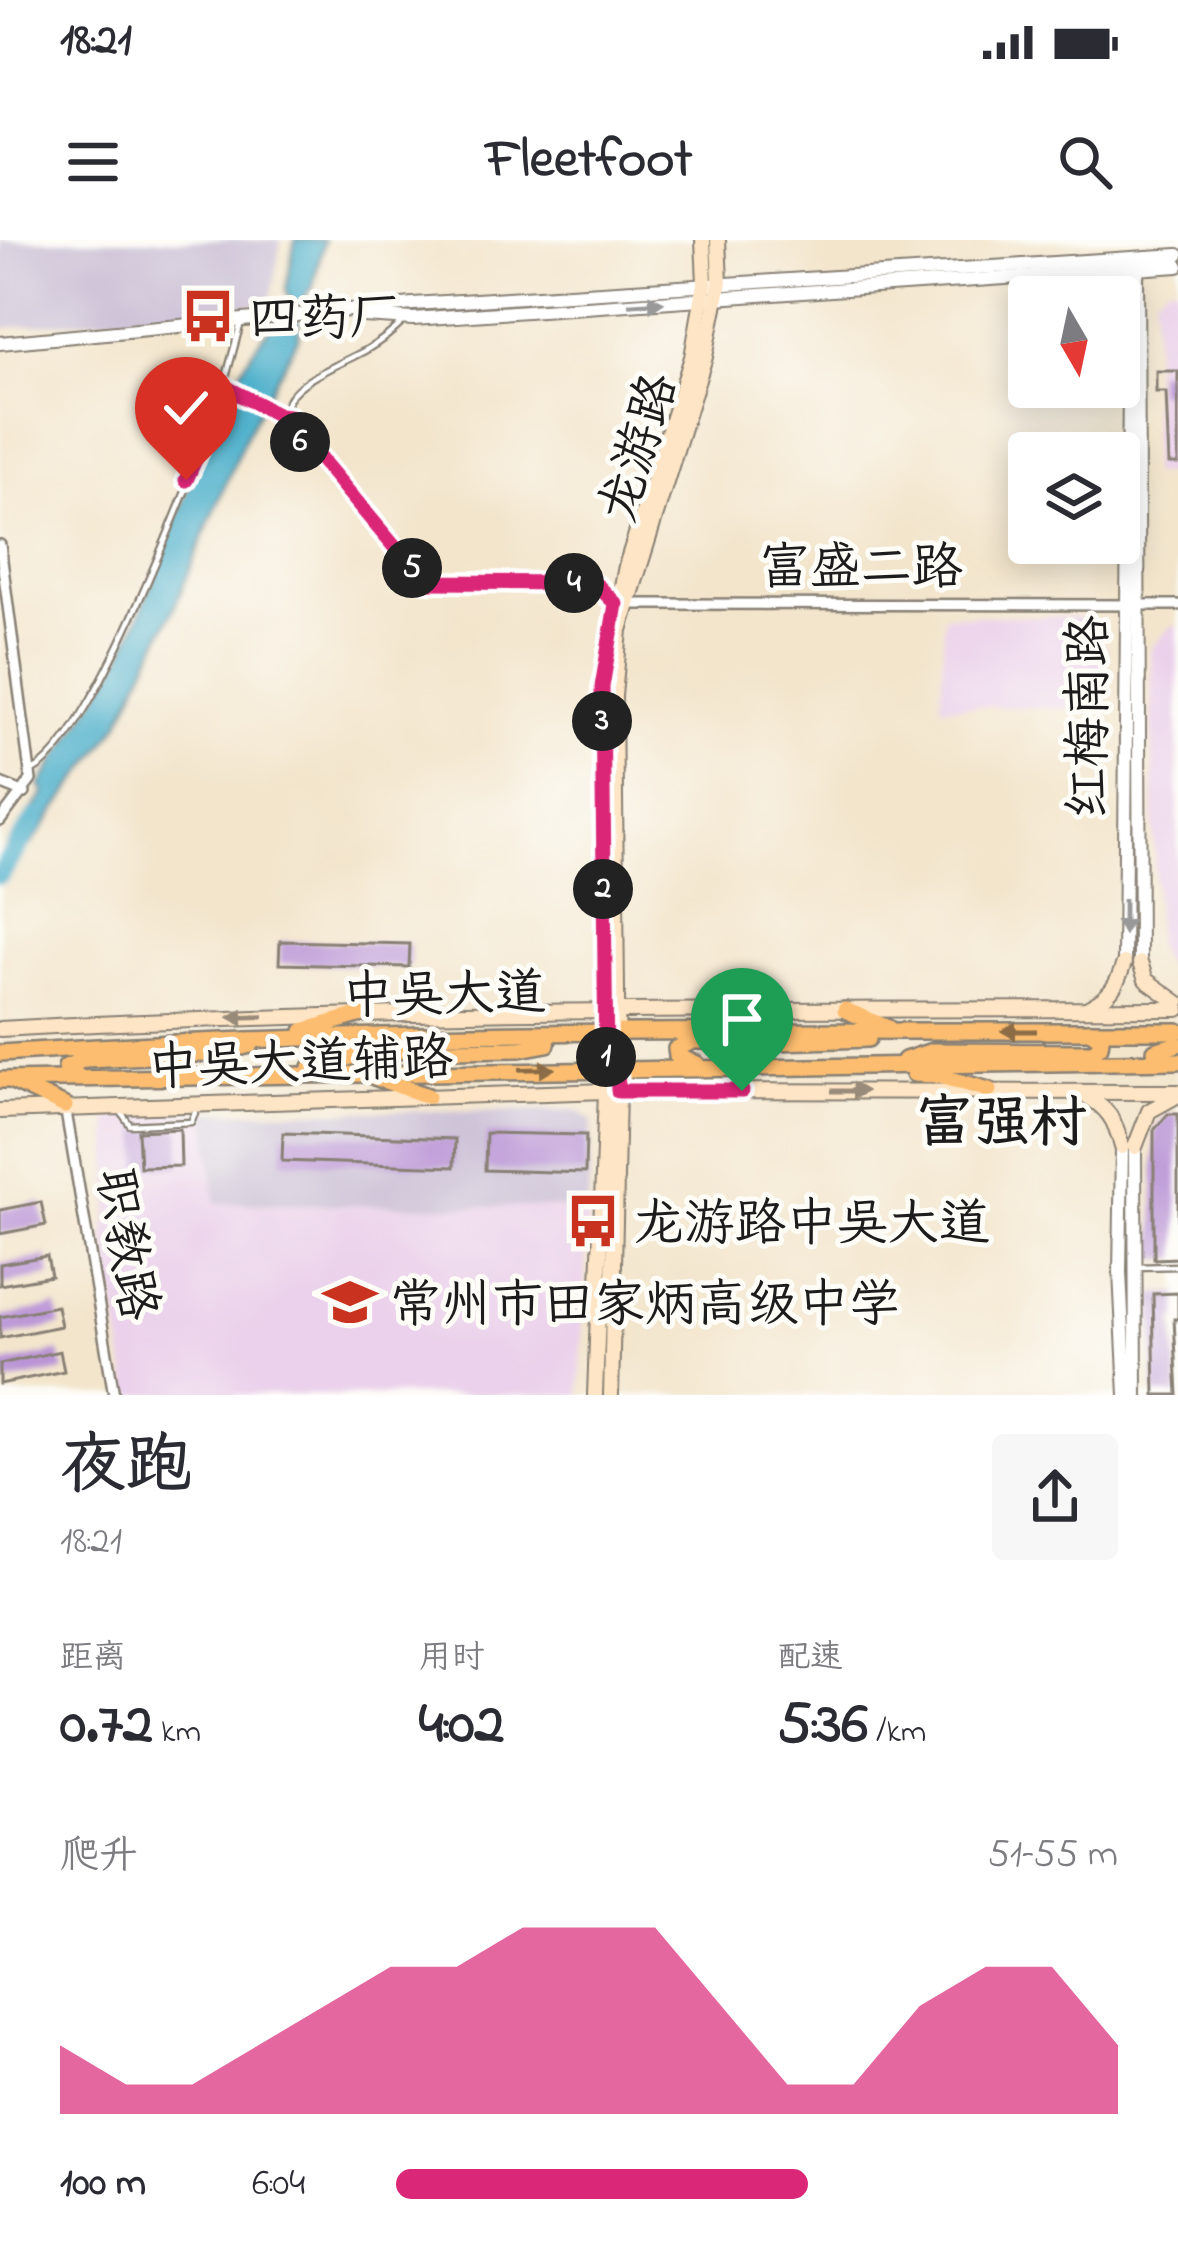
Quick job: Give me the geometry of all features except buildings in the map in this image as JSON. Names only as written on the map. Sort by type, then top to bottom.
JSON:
[{"type":"main road","name":"龙游路","points":[[703,240],[711,290]]},
{"type":"main road","name":"龙游路","points":[[610,1395],[614,696],[622,604],[711,290],[718,240]]},
{"type":"main road","points":[[1085,1010],[1106,999],[1132,963],[1178,1006]]},
{"type":"main road","name":"中吴大道辅路","points":[[0,1029],[362,1014],[1178,1006]]},
{"type":"main road","points":[[844,1010],[896,1031]]},
{"type":"main road","points":[[80,1077],[66,1066],[86,1059],[216,1053],[362,1014]]},
{"type":"main road","points":[[704,1067],[677,1056],[676,1049],[693,1041],[848,1042],[918,1031]]},
{"type":"main road","points":[[891,1065],[932,1051],[1093,1052],[1101,1039],[1090,1031]]},
{"type":"main road","name":"中吴大道","points":[[0,1055],[281,1037],[526,1032],[1178,1031]]},
{"type":"main road","points":[[285,1073],[376,1051],[548,1044],[548,1038],[526,1032]]},
{"type":"main road","points":[[0,1043],[36,1051]]},
{"type":"main road","points":[[1171,1061],[1155,1052],[1178,1044]]},
{"type":"main road","points":[[0,1055],[10,1064],[3,1076],[65,1106]]},
{"type":"main road","name":"中吴大道","points":[[3,1076],[1171,1061]]},
{"type":"main road","points":[[858,1065],[937,1075],[989,1090]]},
{"type":"main road","points":[[360,1072],[428,1096]]},
{"type":"main road","name":"龙游路","points":[[595,1395],[612,1091]]},
{"type":"main road","name":"中吴大道辅路","points":[[0,1111],[612,1091],[1178,1093]]},
{"type":"main road","points":[[1078,1092],[1106,1107],[1128,1147]]},
{"type":"main road","points":[[1128,1147],[1149,1111],[1178,1093]]},
{"type":"street","points":[[0,344],[279,318],[1133,263],[1178,255]]},
{"type":"street","points":[[1133,263],[1178,266]]},
{"type":"street","name":"红梅南路","points":[[1132,963],[1133,263]]},
{"type":"street","points":[[320,315],[407,318],[711,290]]},
{"type":"street","points":[[0,545],[31,780],[0,821]]},
{"type":"street","name":"富盛二路","points":[[622,604],[1178,605]]},
{"type":"street","points":[[0,783],[25,793]]},
{"type":"street","name":"职教路","points":[[65,1106],[114,1395]]},
{"type":"street","points":[[1128,1147],[1136,1395]]},
{"type":"street","points":[[1126,1395],[1120,1272],[1128,1147]]},
{"type":"lane","points":[[407,318],[368,349],[317,371],[296,386],[287,404],[301,443],[319,457],[424,582],[583,583],[598,586],[622,604]]},
{"type":"lane","points":[[30,772],[50,760],[115,658],[227,388],[241,322]]},
{"type":"lane","points":[[227,388],[289,416]]},
{"type":"lane","points":[[1133,1267],[1178,1266]]},
{"type":"shaded area","points":[[0,240],[281,240],[270,304],[0,328]]},
{"type":"shaded area","points":[[1168,285],[1178,285],[1178,474],[1151,474],[1155,296]]},
{"type":"shaded area","points":[[944,615],[1080,617],[1107,648],[1107,708],[941,706]]},
{"type":"shaded area","points":[[1172,626],[1178,626],[1178,973],[1156,948],[1151,647]]},
{"type":"shaded area","points":[[577,1110],[592,1121],[588,1208],[216,1203],[206,1112]]},
{"type":"shaded area","name":"常州市田家炳高级中学","points":[[206,1112],[216,1203],[588,1208],[580,1395],[129,1395],[104,1234],[109,1208],[109,1117]]},
{"type":"water","points":[[295,240],[324,240],[304,303],[292,303],[286,289]]},
{"type":"water","points":[[299,319],[299,337],[246,435],[174,608],[119,724],[31,845],[16,834],[45,792],[40,786],[119,661],[238,376],[260,340],[281,321]]},
{"type":"waterway","points":[[0,874],[36,819]]},
{"type":"place","name":"四药厂","points":[[208,316]]},
{"type":"place","name":"龙游路中吴大道","points":[[593,1221]]},
{"type":"place","name":"常州市田家炳高级中学","points":[[350,1302]]},
{"type":"district","name":"富强村","points":[[1001,1120]]},
{"type":"route","points":[[186,480],[227,388],[289,416],[301,443],[319,457],[424,582],[583,583],[598,586],[616,604],[602,687],[606,1068],[617,1068],[618,1091],[742,1091]]}]
